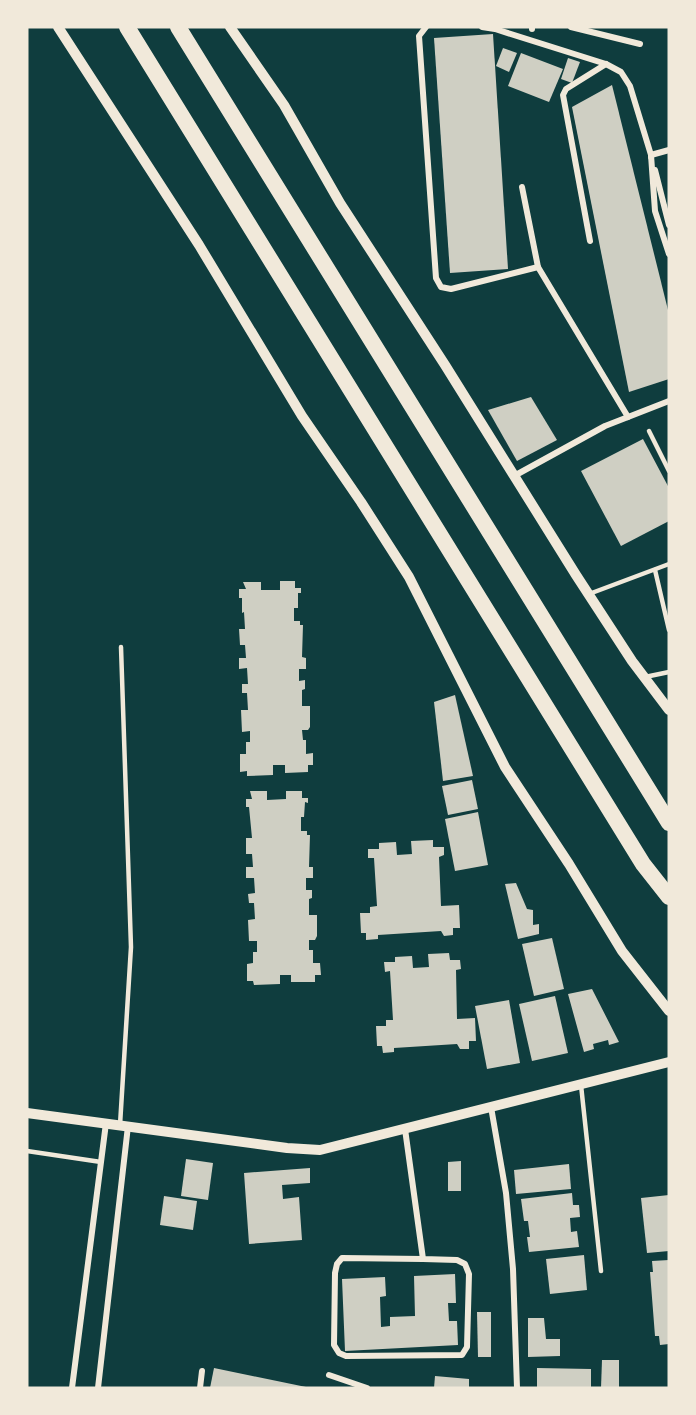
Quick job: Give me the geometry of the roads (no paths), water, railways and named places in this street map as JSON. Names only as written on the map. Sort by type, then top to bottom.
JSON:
[{"type":"highway","points":[[127,27],[643,864],[669,897]]},
{"type":"highway","points":[[178,27],[669,823]]},
{"type":"street","points":[[58,27],[193,235],[302,416],[409,577],[505,766],[622,951],[669,1011]]},
{"type":"street","points":[[230,27],[284,105],[340,203],[589,594],[644,677],[669,710]]},
{"type":"street","points":[[426,27],[419,36],[436,278],[441,287],[451,289],[538,267]]},
{"type":"street","points":[[482,27],[495,29],[606,64],[621,72],[630,86],[669,225]]},
{"type":"street","points":[[571,27],[640,44]]},
{"type":"street","points":[[590,241],[563,95],[566,89],[606,64]]},
{"type":"street","points":[[651,155],[669,150]]},
{"type":"street","points":[[651,155],[655,211],[669,254]]},
{"type":"street","points":[[522,187],[538,267],[628,417]]},
{"type":"street","points":[[514,476],[605,426],[669,401]]},
{"type":"street","points":[[27,1113],[287,1148],[320,1150],[581,1084],[668,1066]]},
{"type":"street","points":[[491,1107],[506,1193],[513,1269],[517,1388]]},
{"type":"street","points":[[72,1388],[106,1123]]},
{"type":"street","points":[[98,1388],[124,1126]]},
{"type":"street","points":[[405,1130],[423,1259]]},
{"type":"street","points":[[342,1258],[423,1259],[457,1260],[465,1264],[469,1274],[467,1347],[462,1355],[346,1356],[339,1353],[334,1345],[335,1273],[337,1264],[342,1258]]},
{"type":"street","points":[[200,1388],[202,1371]]},
{"type":"street","points":[[329,1375],[367,1388]]},
{"type":"lane","points":[[649,431],[669,471]]},
{"type":"lane","points":[[589,594],[669,564]]},
{"type":"lane","points":[[655,570],[669,630]]},
{"type":"lane","points":[[121,647],[131,946],[124,1126]]},
{"type":"lane","points":[[644,677],[669,672]]},
{"type":"lane","points":[[581,1084],[601,1271]]},
{"type":"lane","points":[[27,1151],[101,1162]]}]
